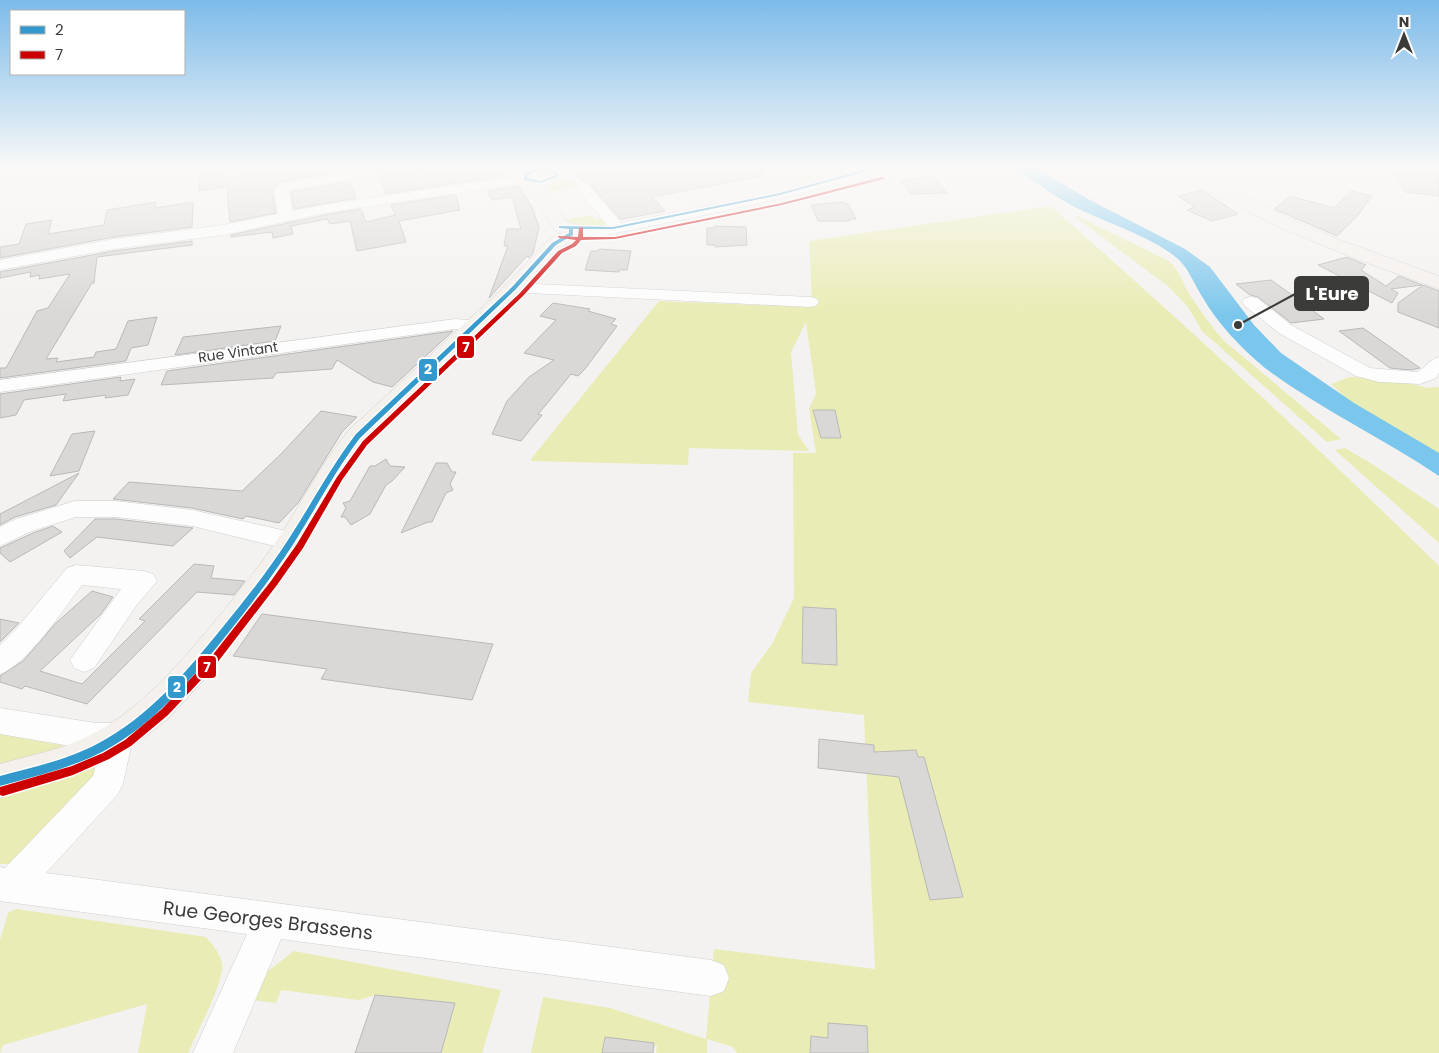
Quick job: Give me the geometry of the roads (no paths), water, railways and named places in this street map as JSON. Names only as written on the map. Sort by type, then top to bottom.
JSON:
[{"type":"main road","points":[[0,781],[80,757],[118,737],[156,709],[180,684],[261,586],[291,541],[340,457],[381,414],[514,288],[563,234],[556,217]]},
{"type":"main road","points":[[1271,217],[1358,255],[1439,283]]},
{"type":"street","points":[[0,265],[114,244],[223,230],[291,217]]},
{"type":"street","points":[[606,217],[615,228]]},
{"type":"street","points":[[563,234],[615,228],[670,217]]},
{"type":"street","points":[[514,288],[810,302]]},
{"type":"street","points":[[1251,302],[1285,329],[1363,372],[1379,376],[1420,378],[1429,374],[1433,367],[1439,363]]},
{"type":"street","name":"Rue Vintant","points":[[0,386],[455,324],[477,325]]},
{"type":"street","points":[[0,537],[24,525],[75,509],[116,509],[192,518],[291,541]]},
{"type":"street","points":[[0,662],[27,636],[76,575],[144,581],[127,600],[84,660]]},
{"type":"street","points":[[0,721],[96,737],[118,737]]},
{"type":"street","name":"Rue Georges Brassens","points":[[6,885],[107,784],[118,737]]},
{"type":"street","name":"Rue Georges Brassens","points":[[6,885],[711,978]]},
{"type":"street","points":[[213,1053],[271,920]]},
{"type":"water","points":[[1097,217],[1123,217],[1185,249],[1210,267],[1254,325],[1281,353],[1354,403],[1439,453],[1439,476],[1308,397],[1265,368],[1223,327],[1179,260],[1157,244]]},
{"type":"place","name":"L'Eure","points":[[1238,325]]}]
